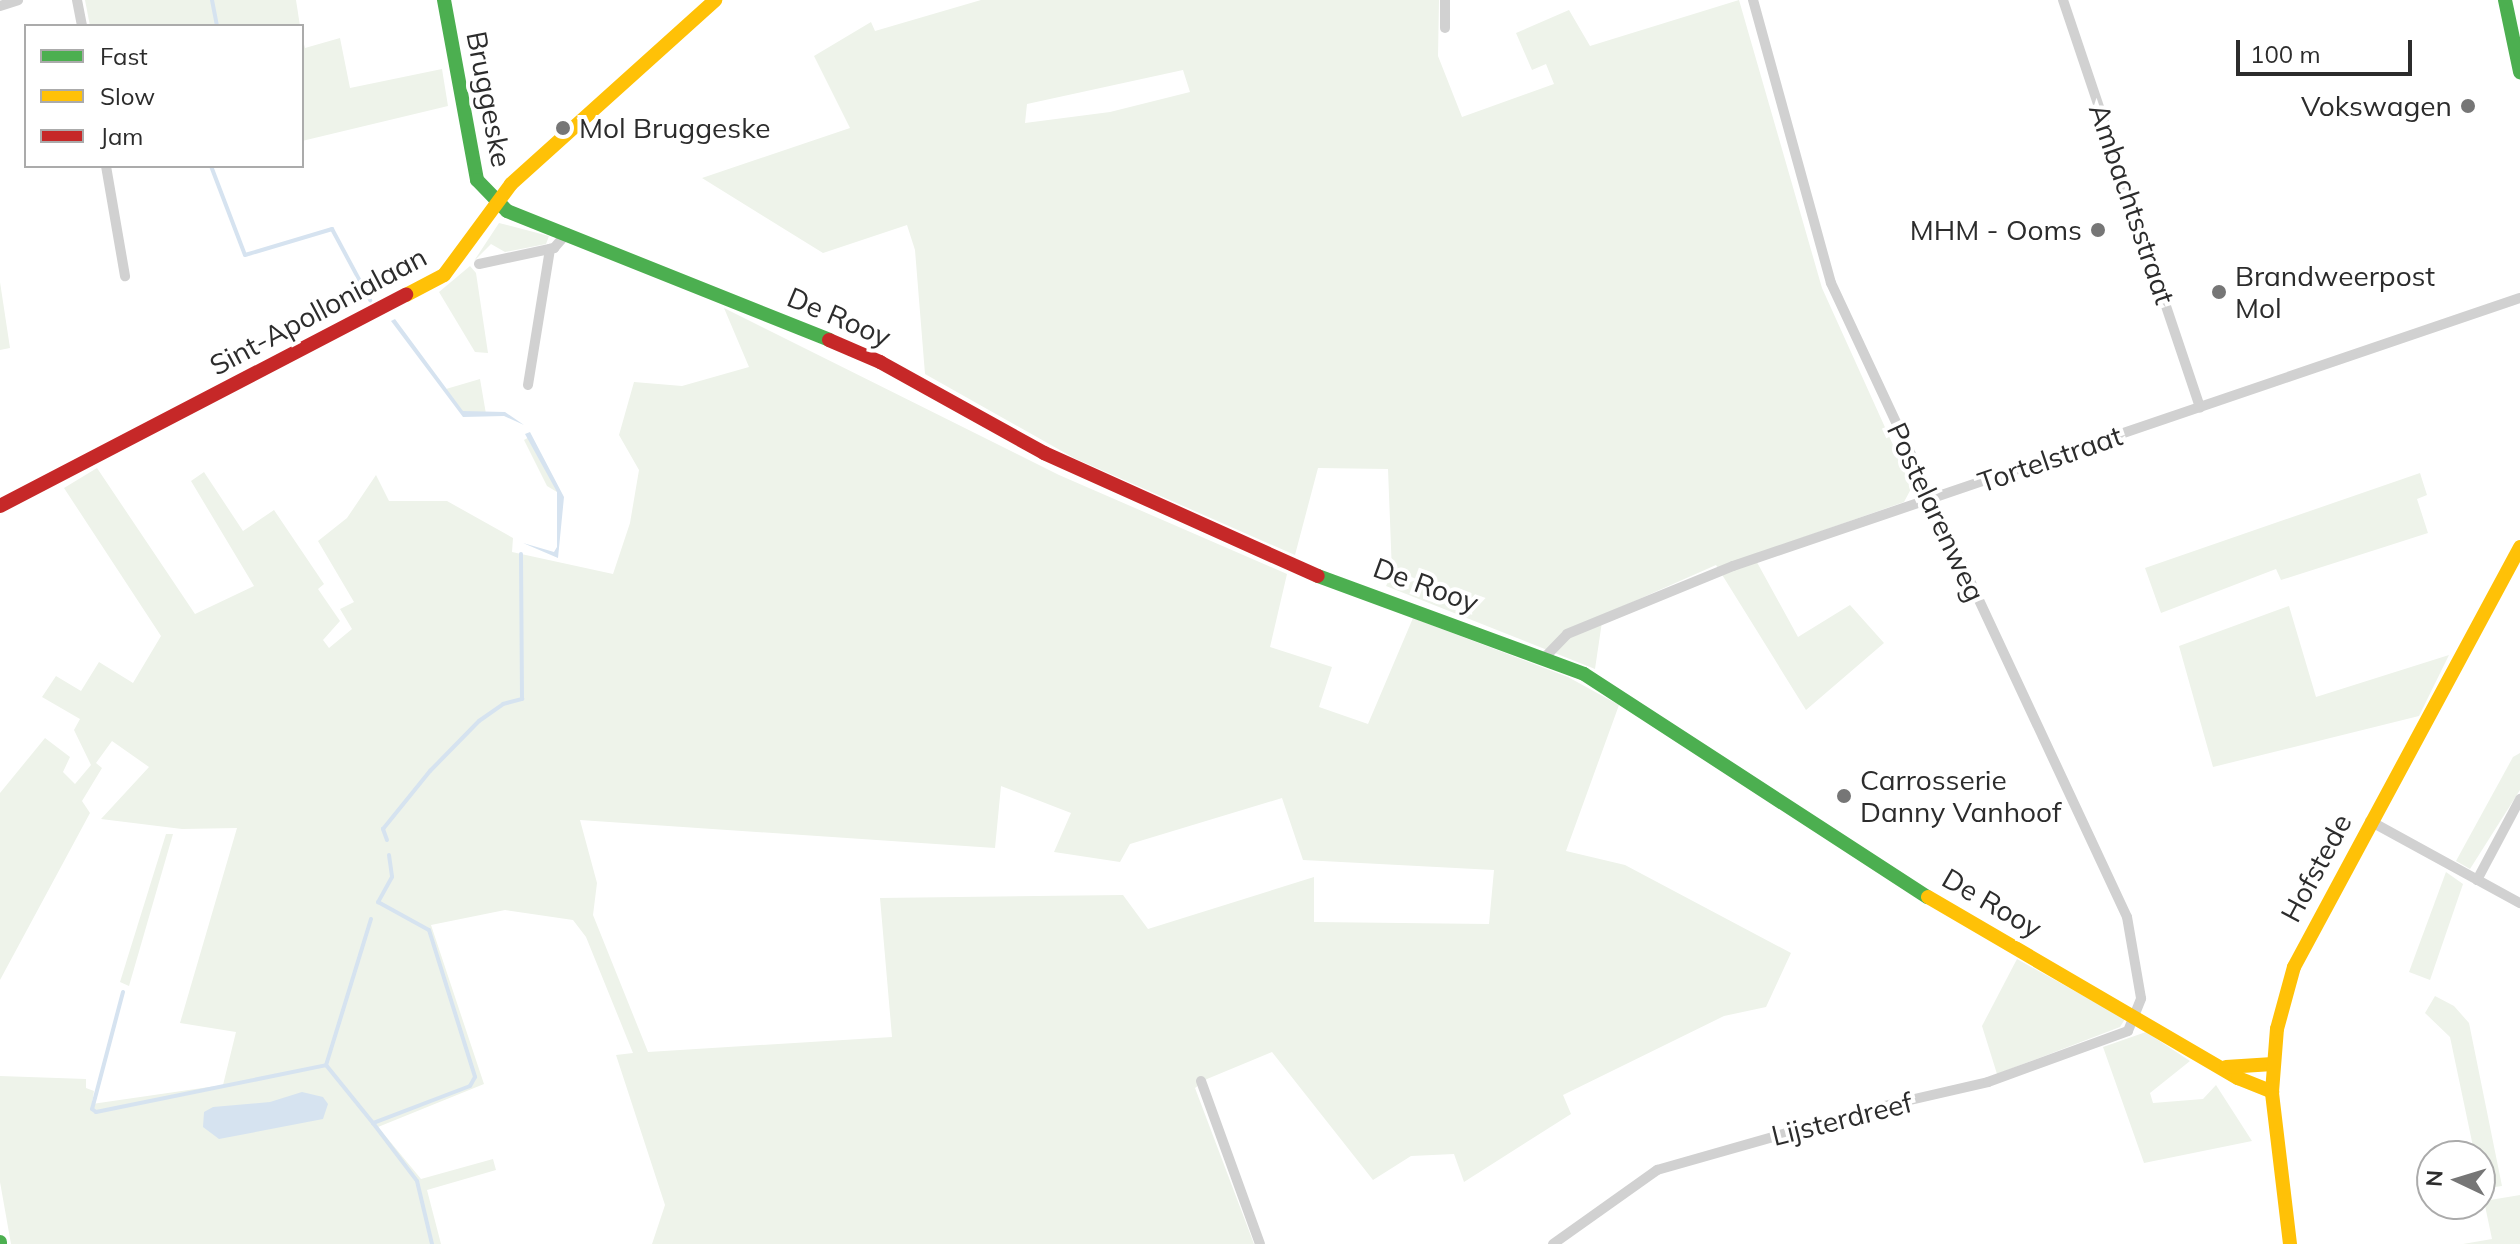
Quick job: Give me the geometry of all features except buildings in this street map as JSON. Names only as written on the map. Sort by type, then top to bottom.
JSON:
[{"type":"street","points":[[0,6],[18,0]]},
{"type":"street","points":[[77,0],[82,24]]},
{"type":"street","name":"Bruggeske","points":[[444,0],[474,172],[496,202]]},
{"type":"street","name":"Sint-Apollonialaan","points":[[0,506],[444,275],[468,249],[496,202],[715,0]]},
{"type":"street","points":[[1445,0],[1445,28]]},
{"type":"street","name":"Postelarenweg","points":[[1753,0],[1818,247],[1930,500],[2127,917],[2141,988],[2136,1014]]},
{"type":"street","name":"Ambachtsstraat","points":[[2063,0],[2200,408]]},
{"type":"street","points":[[2505,0],[2520,72]]},
{"type":"street","points":[[106,168],[125,276]]},
{"type":"street","name":"De Rooy","points":[[496,202],[517,216],[567,233],[880,362],[1033,448],[1208,530],[1287,564],[1546,656],[1647,712],[1956,915],[2272,1092]]},
{"type":"street","points":[[479,264],[550,249],[562,243],[567,233]]},
{"type":"street","points":[[528,385],[550,249]]},
{"type":"street","name":"Tortelstraat","points":[[1546,656],[1567,634],[1646,600],[2520,298]]},
{"type":"street","name":"Hofstede","points":[[2290,1244],[2272,1092],[2273,1064],[2294,967],[2520,547]]},
{"type":"street","points":[[2477,880],[2520,799]]},
{"type":"street","points":[[2370,821],[2520,903]]},
{"type":"street","name":"Lijsterdreef","points":[[1553,1244],[1657,1170],[1871,1109],[1988,1082],[2128,1031],[2136,1014]]},
{"type":"street","points":[[2226,1067],[2273,1064]]},
{"type":"street","points":[[1201,1081],[1260,1244]]},
{"type":"shaded area","points":[[85,0],[296,0],[300,24],[90,24]]},
{"type":"shaded area","points":[[981,0],[1439,0],[1438,56],[1462,117],[1554,84],[1546,64],[1532,70],[1516,33],[1569,10],[1590,46],[1739,0],[1822,288],[1912,487],[1904,502],[1753,555],[1798,637],[1850,605],[1884,643],[1806,710],[1716,565],[1603,615],[1595,669],[1386,586],[1392,573],[1388,469],[1318,468],[1295,555],[1074,458],[925,374],[915,250],[907,225],[823,253],[702,178],[850,128],[814,56],[871,22],[875,31]],"holes":[[[1183,70],[1190,92],[1110,112],[1025,123],[1027,104]]]},
{"type":"shaded area","points":[[340,38],[350,88],[442,69],[448,106],[304,141],[304,44],[305,48]]},
{"type":"shaded area","points":[[499,223],[549,236],[546,244],[505,252],[491,244],[474,261]]},
{"type":"shaded area","points":[[470,266],[476,273],[488,353],[475,352],[439,292]]},
{"type":"shaded area","points":[[0,282],[10,348],[0,350]]},
{"type":"shaded area","points":[[724,308],[1059,475],[1287,574],[1270,647],[1332,667],[1319,707],[1368,724],[1413,618],[1568,677],[1619,705],[1566,851],[1625,865],[1791,953],[1766,1007],[1724,1016],[1563,1095],[1571,1114],[1464,1182],[1454,1154],[1411,1156],[1373,1180],[1272,1052],[1207,1079],[1195,1088],[1254,1244],[652,1244],[665,1205],[616,1055],[633,1053],[586,937],[573,920],[505,910],[431,925],[484,1084],[378,1127],[421,1179],[493,1159],[496,1170],[427,1190],[441,1244],[11,1244],[0,1182],[0,1076],[86,1079],[86,1088],[94,1091],[92,1104],[223,1085],[236,1032],[180,1023],[237,828],[182,829],[101,819],[149,767],[112,741],[96,763],[102,768],[82,801],[90,813],[0,980],[0,793],[45,738],[70,757],[63,772],[75,784],[91,765],[74,730],[80,719],[42,697],[56,676],[81,691],[99,662],[133,683],[161,636],[64,488],[97,468],[195,614],[254,586],[191,481],[204,472],[243,531],[274,510],[324,584],[318,589],[340,621],[323,640],[329,648],[352,629],[340,609],[354,602],[318,541],[347,518],[376,475],[389,501],[447,501],[513,538],[512,552],[613,574],[630,523],[639,470],[619,435],[634,382],[682,386],[749,367]],"holes":[[[1001,786],[1071,813],[1054,852],[1120,862],[1130,844],[1282,798],[1303,860],[1494,870],[1489,924],[1314,922],[1314,877],[1148,929],[1123,895],[880,898],[892,1037],[648,1052],[593,915],[597,883],[580,820],[995,848]]]},
{"type":"shaded area","points":[[480,379],[486,414],[462,411],[446,389]]},
{"type":"shaded area","points":[[531,436],[559,489],[557,492],[547,486],[524,440]]},
{"type":"shaded area","points":[[2420,473],[2427,495],[2417,499],[2428,533],[2281,580],[2276,569],[2161,613],[2145,568]]},
{"type":"shaded area","points":[[2289,606],[2316,697],[2449,655],[2419,716],[2213,767],[2179,646]]},
{"type":"shaded area","points":[[2520,753],[2520,790],[2470,869],[2456,861],[2513,757]]},
{"type":"shaded area","points":[[166,834],[173,834],[129,986],[120,982]]},
{"type":"shaded area","points":[[2446,872],[2463,884],[2430,980],[2409,972]]},
{"type":"shaded area","points":[[2017,959],[2125,1019],[2120,1027],[1997,1074],[1982,1026]]},
{"type":"shaded area","points":[[2435,996],[2454,1006],[2469,1023],[2493,1140],[2472,1140],[2450,1037],[2425,1013]]},
{"type":"shaded area","points":[[2146,1032],[2190,1061],[2150,1093],[2153,1103],[2203,1099],[2216,1085],[2252,1141],[2144,1163],[2103,1047]]},
{"type":"shaded area","points":[[2496,1156],[2502,1186],[2496,1187]]},
{"type":"shaded area","points":[[2520,1195],[2520,1244],[2463,1244],[2492,1239],[2488,1220],[2496,1220],[2496,1199]]},
{"type":"water","points":[[395,319],[463,411],[505,412],[524,425],[504,416],[463,417],[391,321]]},
{"type":"water","points":[[530,432],[564,497],[558,558],[523,543],[554,552],[557,547],[557,492],[525,434]]},
{"type":"water","points":[[302,1092],[323,1097],[328,1104],[323,1119],[219,1139],[203,1127],[204,1112],[213,1107],[270,1102]]},
{"type":"waterway","points":[[212,0],[217,24]]},
{"type":"waterway","points":[[212,168],[245,255],[332,229],[370,300]]},
{"type":"waterway","points":[[387,840],[383,829],[430,771],[479,721],[503,704],[522,699],[521,554]]},
{"type":"waterway","points":[[389,855],[392,877],[378,902],[429,930],[475,1077],[470,1086],[373,1123],[417,1181],[432,1244]]},
{"type":"waterway","points":[[371,919],[326,1065],[373,1123]]},
{"type":"waterway","points":[[123,992],[92,1109],[96,1112],[326,1065]]},
{"type":"traffic: fast","points":[[444,0],[477,180],[507,211],[829,340]]},
{"type":"traffic: fast","points":[[2505,0],[2520,72]]},
{"type":"traffic: fast","points":[[1318,576],[1584,674],[1928,897]]},
{"type":"traffic: slow","points":[[406,295],[444,275],[511,184],[715,0]]},
{"type":"traffic: slow","points":[[2290,1244],[2272,1092],[2277,1029],[2294,967],[2520,547]]},
{"type":"traffic: slow","points":[[1928,897],[2238,1078],[2272,1092]]},
{"type":"traffic: slow","points":[[2226,1067],[2273,1064]]},
{"type":"traffic: jam","points":[[0,506],[406,295]]},
{"type":"traffic: jam","points":[[829,340],[880,362],[1044,453],[1318,576]]},
{"type":"place","name":"Vokswagen","points":[[2468,106]]},
{"type":"place","name":"Mol Bruggeske","points":[[563,128]]},
{"type":"place","name":"MHM - Ooms","points":[[2098,230]]},
{"type":"place","name":"Brandweerpost Mol","points":[[2219,292]]},
{"type":"place","name":"Carrosserie Danny Vanhoof","points":[[1844,796]]}]
